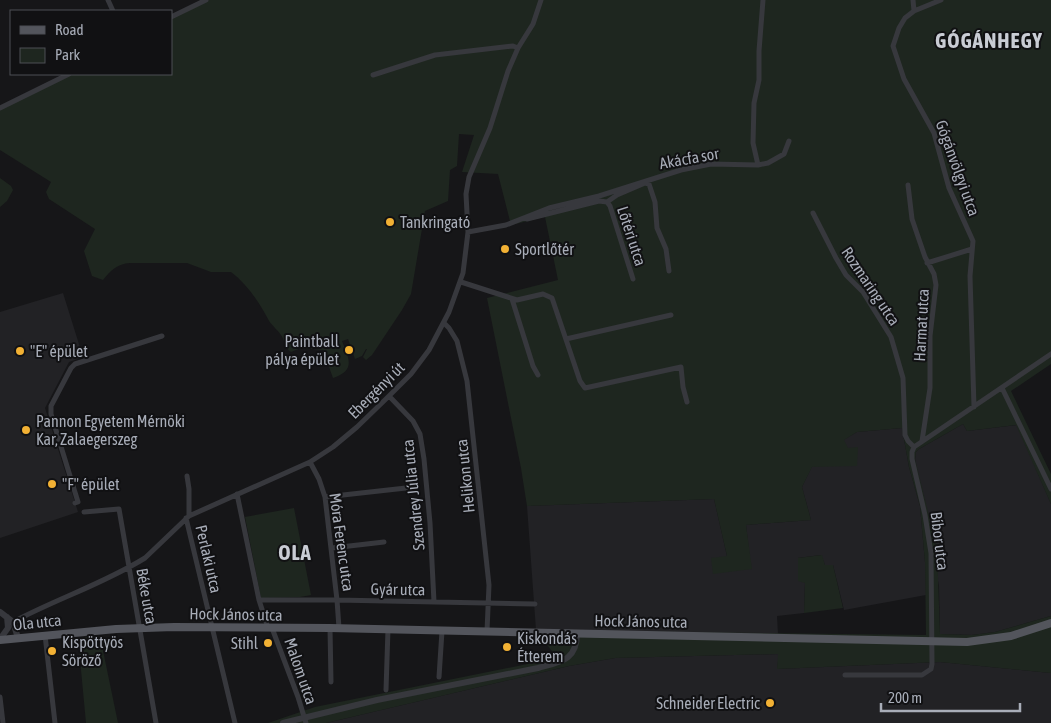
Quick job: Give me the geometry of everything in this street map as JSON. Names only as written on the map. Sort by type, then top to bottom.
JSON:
[{"type":"main road","name":"Hock János utca","points":[[78,632],[140,627],[339,628],[967,642],[1011,636],[1051,623]]},
{"type":"main road","name":"Ola utca","points":[[0,640],[78,632]]},
{"type":"street","points":[[172,17],[206,0]]},
{"type":"street","name":"Ebergényi út","points":[[13,622],[41,607],[107,579],[145,558],[188,517],[310,462],[344,438],[389,396],[420,363],[437,338],[461,282],[468,232],[465,204],[467,185],[482,148],[505,80],[518,48],[534,24],[541,0]]},
{"type":"street","points":[[758,164],[753,143],[754,103],[759,80],[763,0]]},
{"type":"street","points":[[913,0],[914,11]]},
{"type":"street","name":"Gógánvölgyi utca","points":[[941,0],[914,11],[906,18],[899,28],[893,46],[904,79],[934,133],[949,188],[973,241],[970,276],[974,407]]},
{"type":"street","points":[[373,75],[435,55],[512,46],[518,48]]},
{"type":"street","points":[[0,108],[67,75]]},
{"type":"street","name":"Akácfa sor","points":[[468,232],[506,225],[549,208],[600,196],[681,170],[711,164],[768,163],[784,154],[789,141]]},
{"type":"street","points":[[524,218],[529,219],[599,201],[607,202],[624,192],[645,183],[649,184],[653,191],[657,228],[666,250],[669,272]]},
{"type":"street","name":"Harmat utca","points":[[908,185],[912,218],[927,263],[934,274],[936,290],[930,336],[930,388],[922,441]]},
{"type":"street","name":"Lőtéri utca","points":[[607,202],[610,206],[634,279]]},
{"type":"street","name":"Rozmaring utca","points":[[813,213],[846,275],[863,292],[891,337],[904,378],[905,435],[914,446]]},
{"type":"street","points":[[927,263],[972,249]]},
{"type":"street","points":[[461,282],[512,299],[521,300],[543,294],[550,296],[554,301],[580,381],[585,388],[681,366],[687,402]]},
{"type":"street","points":[[512,299],[530,357],[538,375]]},
{"type":"street","points":[[566,339],[670,315]]},
{"type":"street","name":"Helikon utca","points":[[444,323],[457,341],[467,381],[489,585],[487,631]]},
{"type":"street","points":[[75,503],[78,502],[51,414],[51,406],[75,364],[162,336]]},
{"type":"street","points":[[914,446],[1051,354]]},
{"type":"street","points":[[1002,388],[1051,489]]},
{"type":"street","name":"Szendrey Júlia utca","points":[[389,396],[413,421],[420,434],[430,523],[434,602]]},
{"type":"street","name":"Bíbor utca","points":[[845,675],[922,675],[931,669],[933,641],[931,552],[925,514],[912,459],[914,446]]},
{"type":"street","name":"Móra Ferenc utca","points":[[310,462],[319,479],[325,497],[332,548],[339,628]]},
{"type":"street","name":"Perlaki utca","points":[[187,476],[189,489],[188,517],[235,723]]},
{"type":"street","points":[[325,497],[406,488]]},
{"type":"street","name":"Malom utca","points":[[236,494],[259,600],[305,720]]},
{"type":"street","name":"Béke utca","points":[[84,512],[119,509],[156,723]]},
{"type":"street","points":[[332,548],[384,542]]},
{"type":"street","name":"Gyár utca","points":[[259,600],[536,604]]},
{"type":"street","points":[[0,612],[13,622],[18,638]]},
{"type":"street","points":[[0,640],[8,628],[7,617]]},
{"type":"street","points":[[330,628],[331,682]]},
{"type":"street","points":[[386,690],[388,630]]},
{"type":"street","points":[[439,677],[442,631]]},
{"type":"street","points":[[283,723],[305,720],[377,700],[538,668],[564,661],[569,657],[574,648],[577,633]]},
{"type":"street","points":[[45,635],[55,723]]},
{"type":"street","points":[[0,697],[3,723]]},
{"type":"shaded area","name":"Pannon Egyetem Mérnöki Kar, Zalaegerszeg","points":[[63,293],[83,357],[69,362],[45,408],[78,512],[0,538],[0,312]]},
{"type":"shaded area","points":[[963,424],[967,431],[1017,425],[1051,504],[1051,616],[995,632],[972,635],[940,634],[939,586],[915,459],[916,452],[919,449]]},
{"type":"shaded area","points":[[902,428],[909,467],[920,506],[926,595],[844,610],[833,565],[825,565],[821,555],[798,558],[805,583],[804,613],[777,616],[778,634],[536,630],[527,506],[714,499],[727,556],[751,569],[746,525],[811,520],[802,487],[812,466],[857,466],[843,440],[857,432]]},
{"type":"shaded area","points":[[779,654],[777,669],[940,662],[1051,673],[1051,723],[326,723],[569,666],[615,658]]},
{"type":"green space","points":[[209,0],[1051,0],[1051,364],[1011,391],[1051,474],[1051,504],[1016,425],[967,431],[963,424],[919,449],[916,452],[915,459],[937,548],[940,634],[972,635],[995,632],[1051,616],[1051,673],[940,662],[777,669],[778,654],[615,658],[569,666],[326,723],[268,723],[315,707],[557,658],[536,630],[926,635],[925,562],[920,506],[909,467],[902,428],[857,432],[844,440],[848,448],[858,447],[857,466],[812,467],[802,487],[811,520],[746,525],[752,569],[713,574],[711,558],[727,556],[714,499],[527,506],[487,298],[558,280],[545,217],[511,225],[498,174],[462,172],[474,135],[459,134],[457,166],[450,170],[448,201],[425,211],[411,294],[402,310],[372,355],[366,360],[363,357],[367,349],[362,356],[355,359],[348,339],[342,341],[349,363],[348,368],[333,378],[323,350],[301,348],[291,352],[289,350],[261,306],[242,282],[231,272],[211,272],[187,263],[130,263],[115,268],[103,280],[92,276],[84,251],[95,229],[49,199],[46,192],[51,182],[0,150],[0,110],[70,75],[172,75],[172,18]]},
{"type":"green space","points":[[0,178],[11,186],[13,190],[7,201],[0,207]]},
{"type":"green space","points":[[294,508],[311,595],[261,598],[245,517]]},
{"type":"green space","points":[[822,555],[825,565],[833,565],[843,608],[804,613],[805,583],[798,581],[798,558]]},
{"type":"green space","points":[[100,636],[118,723],[86,723],[78,638]]},
{"type":"place","name":"Tankringató","points":[[390,222]]},
{"type":"place","name":"Sportlőtér","points":[[505,249]]},
{"type":"place","name":"Paintball pálya épület","points":[[349,350]]},
{"type":"place","name":"\"E\" épület","points":[[20,351]]},
{"type":"place","name":"Pannon Egyetem Mérnöki Kar, Zalaegerszeg","points":[[26,430]]},
{"type":"place","name":"\"F\" épület","points":[[52,484]]},
{"type":"place","name":"Stihl","points":[[268,643]]},
{"type":"place","name":"Kiskondás Étterem","points":[[507,647]]},
{"type":"place","name":"Kispöttyös Söröző","points":[[52,651]]},
{"type":"place","name":"Schneider Electric","points":[[770,703]]},
{"type":"district","name":"GÓGÁNHEGY","points":[[989,41]]},
{"type":"district","name":"OLA","points":[[295,553]]}]
